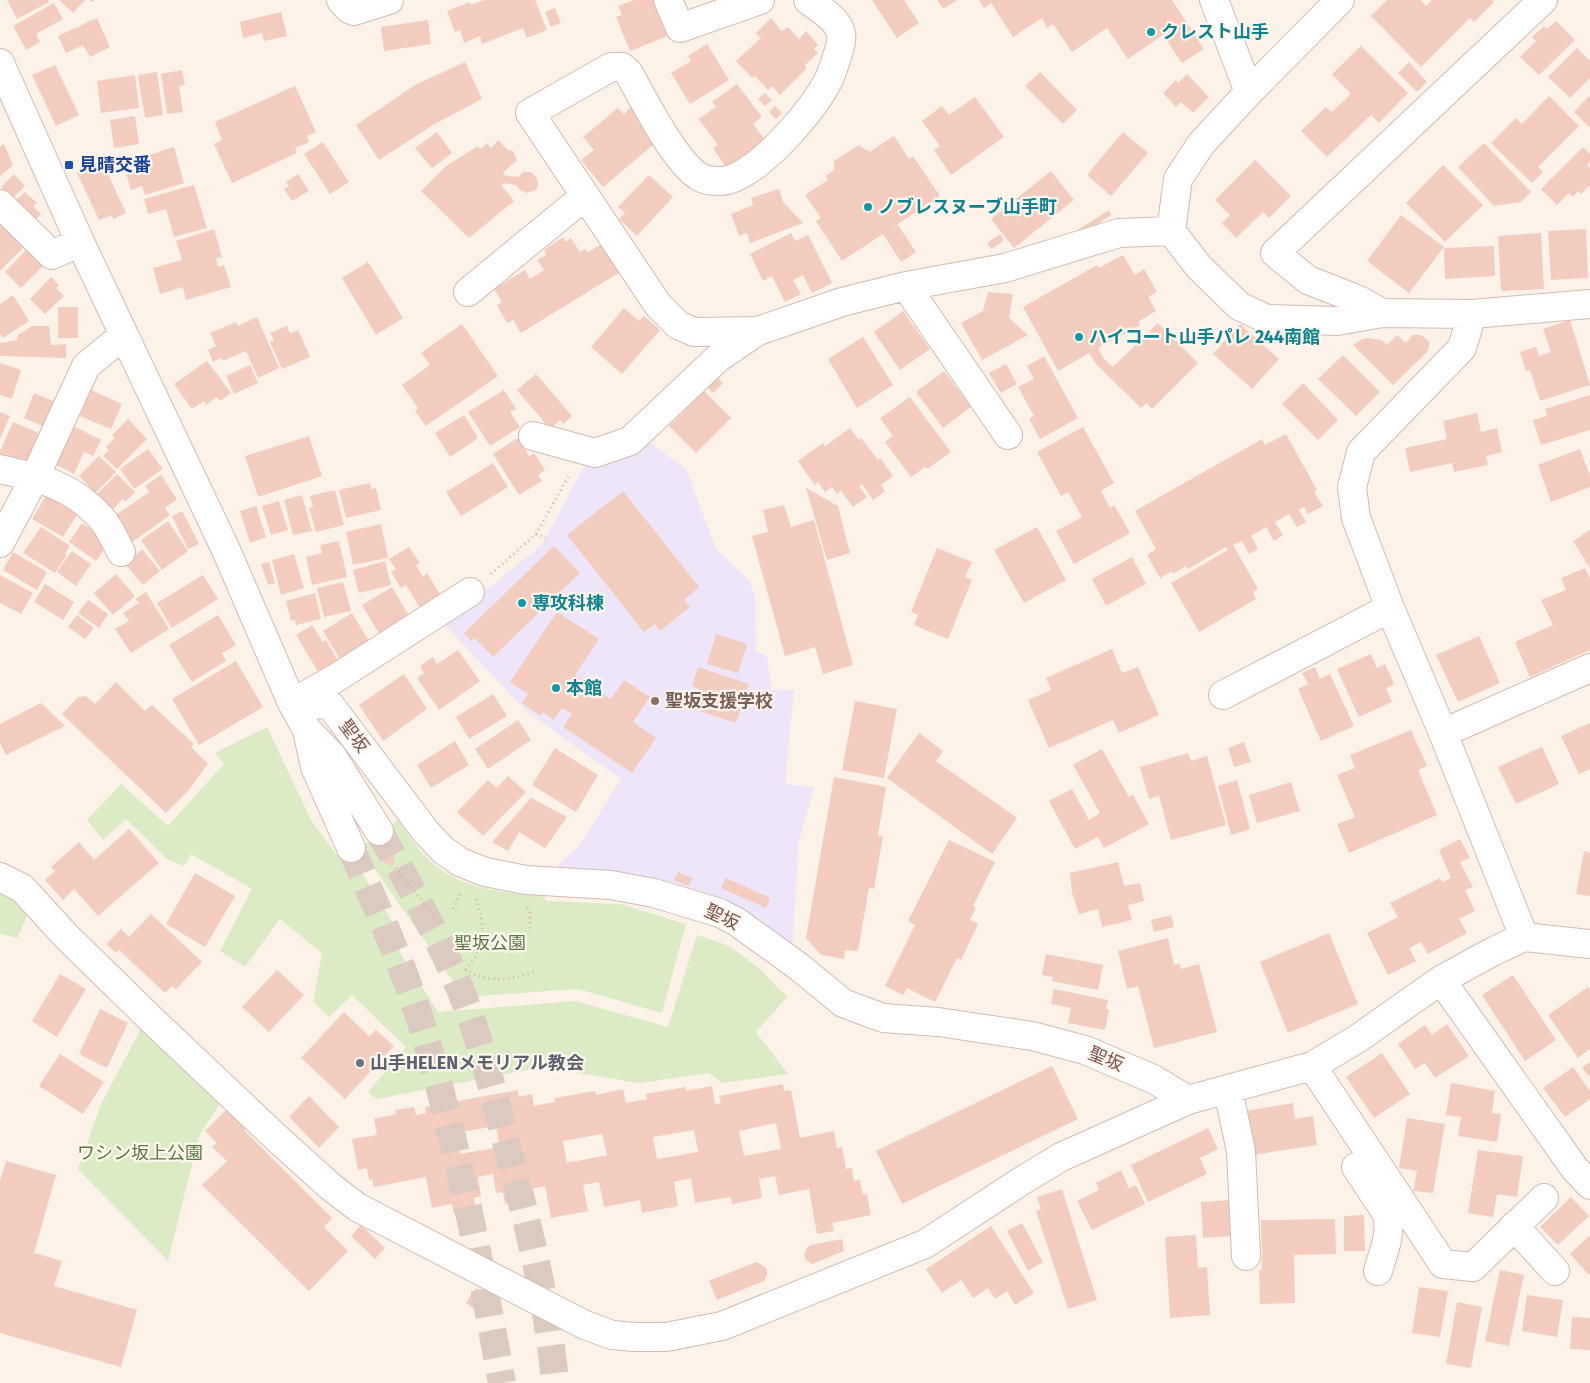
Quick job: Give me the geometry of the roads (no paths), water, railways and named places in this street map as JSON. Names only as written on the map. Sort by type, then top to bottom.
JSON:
[{"type":"street","points":[[342,0],[349,9],[354,10],[389,0]]},
{"type":"street","points":[[668,0],[680,28],[760,0]]},
{"type":"street","points":[[758,331],[694,332],[678,325],[658,306],[530,114],[611,68],[622,67],[628,72],[681,160],[697,176],[704,180],[727,180],[742,174],[757,164],[804,118],[829,80],[836,61],[841,36],[839,28],[832,19],[808,0]]},
{"type":"street","points":[[1214,0],[1249,92]]},
{"type":"street","points":[[1340,0],[1249,92],[1201,144],[1178,178],[1170,231],[1199,267],[1239,306],[1267,319],[1337,321],[1382,313],[1472,314],[1590,304]]},
{"type":"street","points":[[1382,313],[1359,300],[1308,280],[1275,253],[1543,0]]},
{"type":"street","points":[[0,63],[80,242],[226,550],[292,703],[307,730],[332,756],[379,831]]},
{"type":"street","points":[[468,292],[585,196]]},
{"type":"street","points":[[0,204],[52,255],[80,242]]},
{"type":"street","points":[[533,436],[595,453],[630,440],[718,358],[758,331],[842,302],[906,286],[1005,268],[1119,233],[1170,231]]},
{"type":"street","points":[[906,286],[1008,435]]},
{"type":"street","points":[[1472,314],[1462,348],[1361,452],[1352,487],[1356,518],[1390,608],[1443,733],[1524,937]]},
{"type":"street","points":[[0,543],[35,477],[86,366],[124,335]]},
{"type":"street","points":[[0,469],[35,477],[67,489],[103,520],[121,552]]},
{"type":"street","points":[[292,703],[336,678],[470,592]]},
{"type":"street","points":[[1223,695],[1390,608]]},
{"type":"street","points":[[1443,733],[1590,668]]},
{"type":"street","name":"聖坂","points":[[292,703],[330,705],[426,832],[443,850],[460,862],[485,872],[526,880],[611,885],[654,893],[696,905],[720,913],[737,922],[798,966],[843,1003],[883,1018],[938,1022],[995,1030],[1032,1036],[1076,1048],[1119,1064],[1153,1080],[1188,1100]]},
{"type":"street","points":[[307,730],[315,767],[351,848]]},
{"type":"street","points":[[0,877],[22,888],[66,936],[153,1021],[293,1154],[357,1207],[539,1302],[586,1325],[612,1335],[666,1337],[722,1326],[925,1244],[1023,1180],[1061,1158],[1188,1100],[1302,1069],[1357,1039],[1441,980],[1524,937],[1590,944]]},
{"type":"street","points":[[1441,980],[1575,1169],[1590,1185]]},
{"type":"street","points":[[1302,1069],[1443,1264],[1473,1267],[1544,1198]]},
{"type":"street","points":[[1302,1069],[1387,1214],[1389,1222],[1388,1239],[1378,1271]]},
{"type":"street","points":[[1228,1090],[1241,1151],[1246,1256]]},
{"type":"street","points":[[1514,1226],[1555,1271]]},
{"type":"tunnel","points":[[379,831],[438,941],[456,979],[478,1039],[536,1261],[552,1353],[555,1383]]},
{"type":"tunnel","points":[[351,848],[401,966],[438,1081],[459,1167],[502,1383]]},
{"type":"place","name":"クレスト山手","points":[[1151,32]]},
{"type":"place","name":"見晴交番","points":[[69,165]]},
{"type":"place","name":"ノブレスヌーブ山手町","points":[[868,207]]},
{"type":"place","name":"ハイコート山手パレ 244南館","points":[[1079,337]]},
{"type":"place","name":"専攻科棟","points":[[522,603]]},
{"type":"place","name":"本館","points":[[556,688]]},
{"type":"place","name":"聖坂支援学校","points":[[655,701]]},
{"type":"place","name":"山手HELENメモリアル教会","points":[[360,1063]]},
{"type":"park label","name":"聖坂公園","points":[[490,943]]},
{"type":"park label","name":"ワシン坂上公園","points":[[140,1153]]}]
